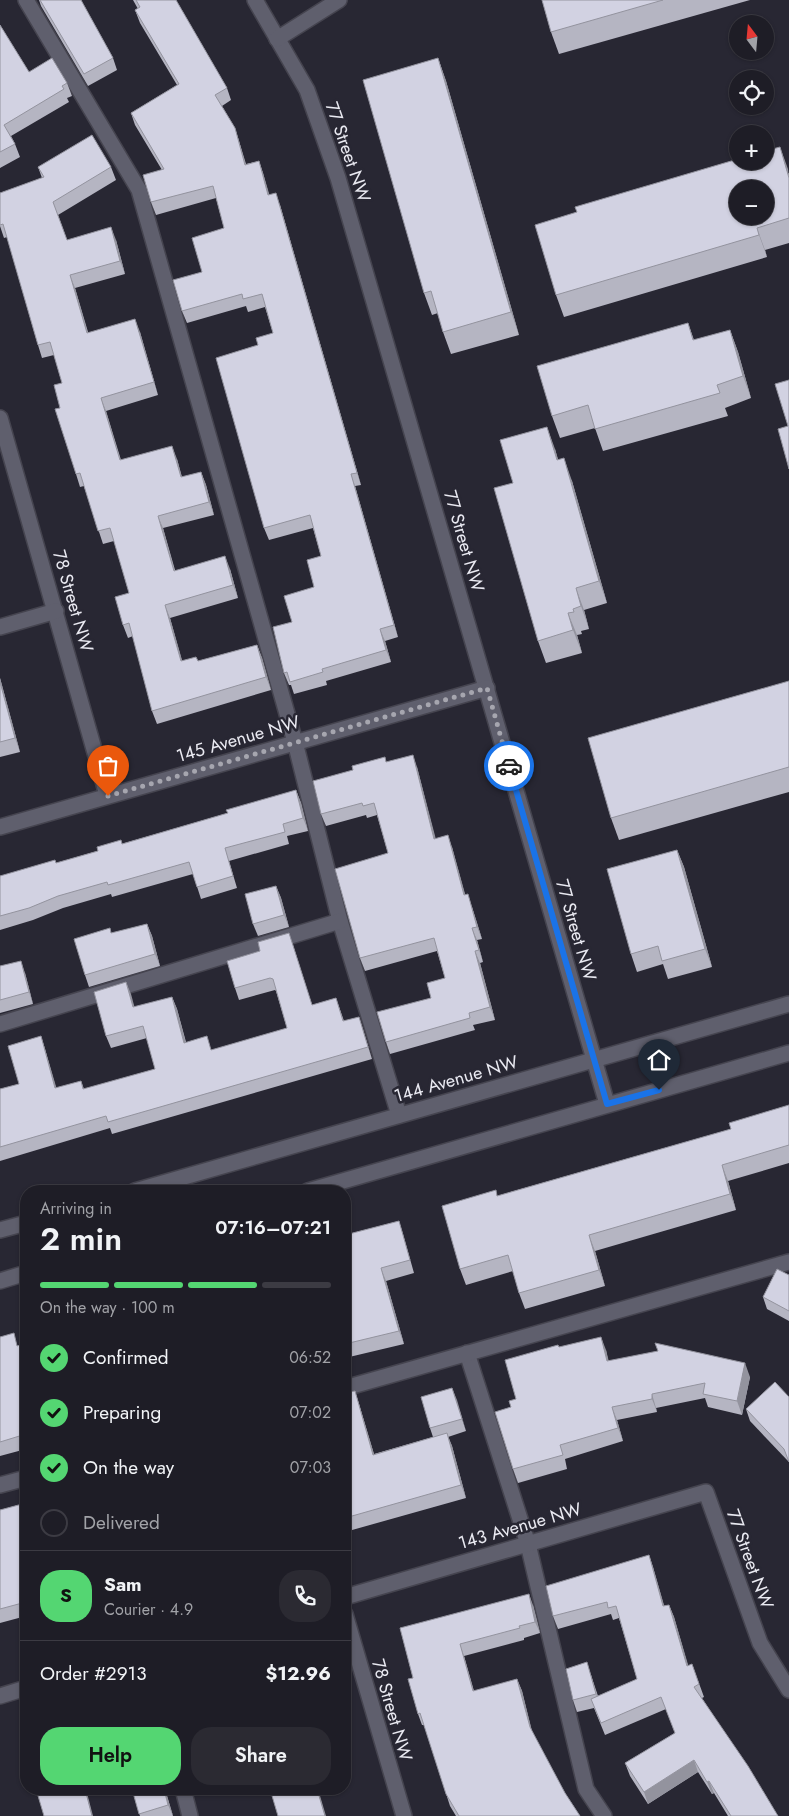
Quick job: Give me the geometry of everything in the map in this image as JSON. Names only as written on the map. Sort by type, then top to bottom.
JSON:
[{"type":"street","points":[[26,0],[139,190],[295,742],[340,921],[399,1115]]},
{"type":"street","name":"77 Street NW","points":[[255,0],[307,90],[338,178],[607,1104]]},
{"type":"street","points":[[277,39],[339,0]]},
{"type":"street","name":"78 Street NW","points":[[1,423],[108,796]]},
{"type":"street","points":[[0,627],[56,611]]},
{"type":"street","name":"145 Avenue NW","points":[[0,827],[487,688]]},
{"type":"street","points":[[0,1024],[340,921]]},
{"type":"street","name":"144 Avenue NW","points":[[156,1185],[789,1004]]},
{"type":"street","points":[[329,1185],[789,1053]]},
{"type":"street","points":[[0,1230],[20,1224]]},
{"type":"street","points":[[351,1386],[789,1262]]},
{"type":"street","points":[[0,1281],[20,1275]]},
{"type":"street","points":[[467,1353],[528,1544],[586,1789],[604,1816]]},
{"type":"street","points":[[0,1485],[20,1480]]},
{"type":"street","name":"77 Street NW","points":[[706,1492],[760,1643],[789,1690]]},
{"type":"street","name":"143 Avenue NW","points":[[351,1594],[706,1492]]},
{"type":"street","name":"78 Street NW","points":[[351,1635],[404,1816]]},
{"type":"street","points":[[0,1696],[20,1690]]},
{"type":"street","points":[[184,1795],[190,1816]]},
{"type":"building","points":[[40,0],[81,0],[113,58],[84,74]]},
{"type":"building","points":[[136,0],[176,0],[227,88],[215,95],[235,128],[245,165],[259,161],[268,195],[276,193],[357,473],[351,474],[394,625],[380,629],[386,650],[322,669],[323,672],[290,682],[287,672],[284,673],[273,627],[292,622],[284,596],[314,587],[307,560],[321,556],[310,515],[264,528],[216,358],[258,345],[256,338],[273,333],[262,294],[243,299],[242,294],[182,311],[173,280],[202,272],[192,238],[224,228],[213,186],[151,202],[143,175],[164,169],[131,113],[179,84],[135,10],[140,7]]},
{"type":"building","points":[[542,0],[663,0],[551,32]]},
{"type":"building","points":[[0,25],[29,72],[52,58],[67,83],[62,86],[64,89],[4,125],[15,144],[0,152]]},
{"type":"building","points":[[438,58],[511,312],[443,332],[431,291],[424,293],[363,80]]},
{"type":"building","points":[[92,135],[111,167],[53,202],[67,240],[111,227],[120,261],[70,275],[87,333],[135,319],[154,382],[101,398],[120,460],[172,446],[181,477],[201,472],[209,502],[158,516],[174,571],[225,556],[233,585],[165,605],[181,661],[196,657],[198,661],[257,645],[266,677],[152,711],[129,623],[123,625],[115,597],[129,593],[110,528],[98,531],[80,473],[76,474],[55,409],[60,408],[54,385],[62,383],[50,342],[38,345],[3,224],[0,225],[0,193],[44,177],[38,167]]},
{"type":"building","points":[[780,147],[789,178],[789,218],[774,223],[774,180],[729,180],[729,225],[767,225],[757,228],[759,235],[556,295],[535,225],[577,212],[575,207],[729,162],[729,170],[774,170],[774,149]]},
{"type":"building","points":[[688,323],[693,340],[730,330],[743,376],[717,385],[720,393],[595,429],[588,405],[552,416],[537,366]]},
{"type":"building","points":[[789,380],[789,469],[778,429],[788,426],[775,384]]},
{"type":"building","points":[[547,427],[557,460],[564,458],[599,581],[576,588],[581,606],[573,609],[574,612],[568,613],[573,630],[538,641],[494,488],[513,483],[500,440]]},
{"type":"building","points":[[789,681],[789,767],[611,818],[588,738]]},
{"type":"building","points":[[0,682],[15,738],[0,742]]},
{"type":"building","points":[[413,755],[434,839],[448,835],[464,895],[468,894],[477,927],[472,928],[479,950],[475,951],[490,1007],[469,1013],[470,1018],[386,1042],[377,1012],[431,998],[427,983],[445,978],[434,938],[360,958],[335,869],[388,853],[374,803],[363,806],[362,803],[321,814],[313,781],[353,770],[352,766],[385,757],[386,762]]},
{"type":"building","points":[[296,790],[303,818],[283,824],[285,832],[225,848],[233,876],[197,887],[189,862],[108,885],[107,882],[58,896],[29,908],[0,916],[0,876],[55,860],[56,863],[98,851],[97,847],[121,840],[122,844],[228,813],[226,810]]},
{"type":"building","points":[[677,850],[705,949],[662,961],[658,946],[631,954],[607,869]]},
{"type":"building","points":[[276,886],[284,915],[253,924],[245,894]]},
{"type":"building","points":[[147,924],[155,954],[85,975],[74,939],[110,928],[111,933]]},
{"type":"building","points":[[289,933],[312,1005],[336,998],[343,1021],[359,1017],[368,1047],[108,1122],[106,1116],[0,1147],[0,1089],[19,1084],[8,1046],[41,1036],[55,1088],[81,1081],[83,1089],[155,1069],[143,1026],[106,1036],[94,992],[126,982],[133,1007],[172,997],[184,1043],[207,1036],[211,1050],[287,1028],[273,979],[270,978],[235,988],[227,961],[260,951],[258,942]]},
{"type":"building","points":[[21,961],[29,992],[0,1000],[0,966]]},
{"type":"building","points":[[789,1105],[789,1145],[722,1165],[730,1194],[589,1235],[599,1270],[519,1293],[508,1255],[460,1269],[442,1206],[496,1190],[497,1196],[731,1129],[729,1123]]},
{"type":"building","points":[[399,1221],[410,1260],[381,1268],[399,1331],[351,1343],[351,1233]]},
{"type":"building","points":[[777,1269],[789,1275],[789,1311],[763,1297]]},
{"type":"building","points":[[14,1333],[17,1346],[20,1345],[20,1436],[0,1442],[0,1337]]},
{"type":"building","points":[[601,1337],[607,1361],[658,1351],[655,1343],[745,1363],[737,1401],[703,1394],[705,1383],[652,1394],[652,1399],[612,1407],[618,1428],[560,1445],[563,1455],[513,1469],[495,1412],[511,1407],[509,1401],[516,1399],[505,1360],[558,1345],[559,1347]]},
{"type":"building","points":[[775,1382],[789,1397],[789,1462],[784,1449],[746,1409]]},
{"type":"building","points":[[452,1388],[462,1419],[430,1428],[421,1397]]},
{"type":"building","points":[[355,1391],[373,1455],[447,1433],[461,1485],[351,1516],[351,1392]]},
{"type":"building","points":[[20,1505],[20,1604],[0,1609],[0,1510]]},
{"type":"building","points":[[649,1555],[663,1606],[669,1605],[687,1666],[692,1664],[699,1684],[694,1687],[748,1766],[778,1816],[731,1816],[694,1760],[644,1792],[625,1763],[675,1733],[661,1697],[601,1723],[591,1699],[637,1679],[616,1606],[608,1608],[607,1602],[553,1616],[546,1586]]},
{"type":"building","points":[[529,1594],[535,1622],[519,1626],[520,1628],[460,1644],[473,1691],[517,1679],[530,1727],[565,1793],[580,1816],[459,1816],[446,1794],[420,1713],[418,1714],[408,1679],[413,1678],[400,1628]]},
{"type":"building","points":[[587,1662],[596,1694],[573,1700],[566,1669]]},
{"type":"building","points":[[38,1795],[87,1795],[92,1816],[44,1816]]},
{"type":"building","points":[[134,1795],[166,1795],[168,1805],[139,1814]]},
{"type":"building","points":[[272,1795],[319,1795],[325,1816],[278,1816]]},
{"type":"way so far","points":[[108,796],[487,688],[509,766]]},
{"type":"route","points":[[509,766],[607,1104],[659,1090]]}]
